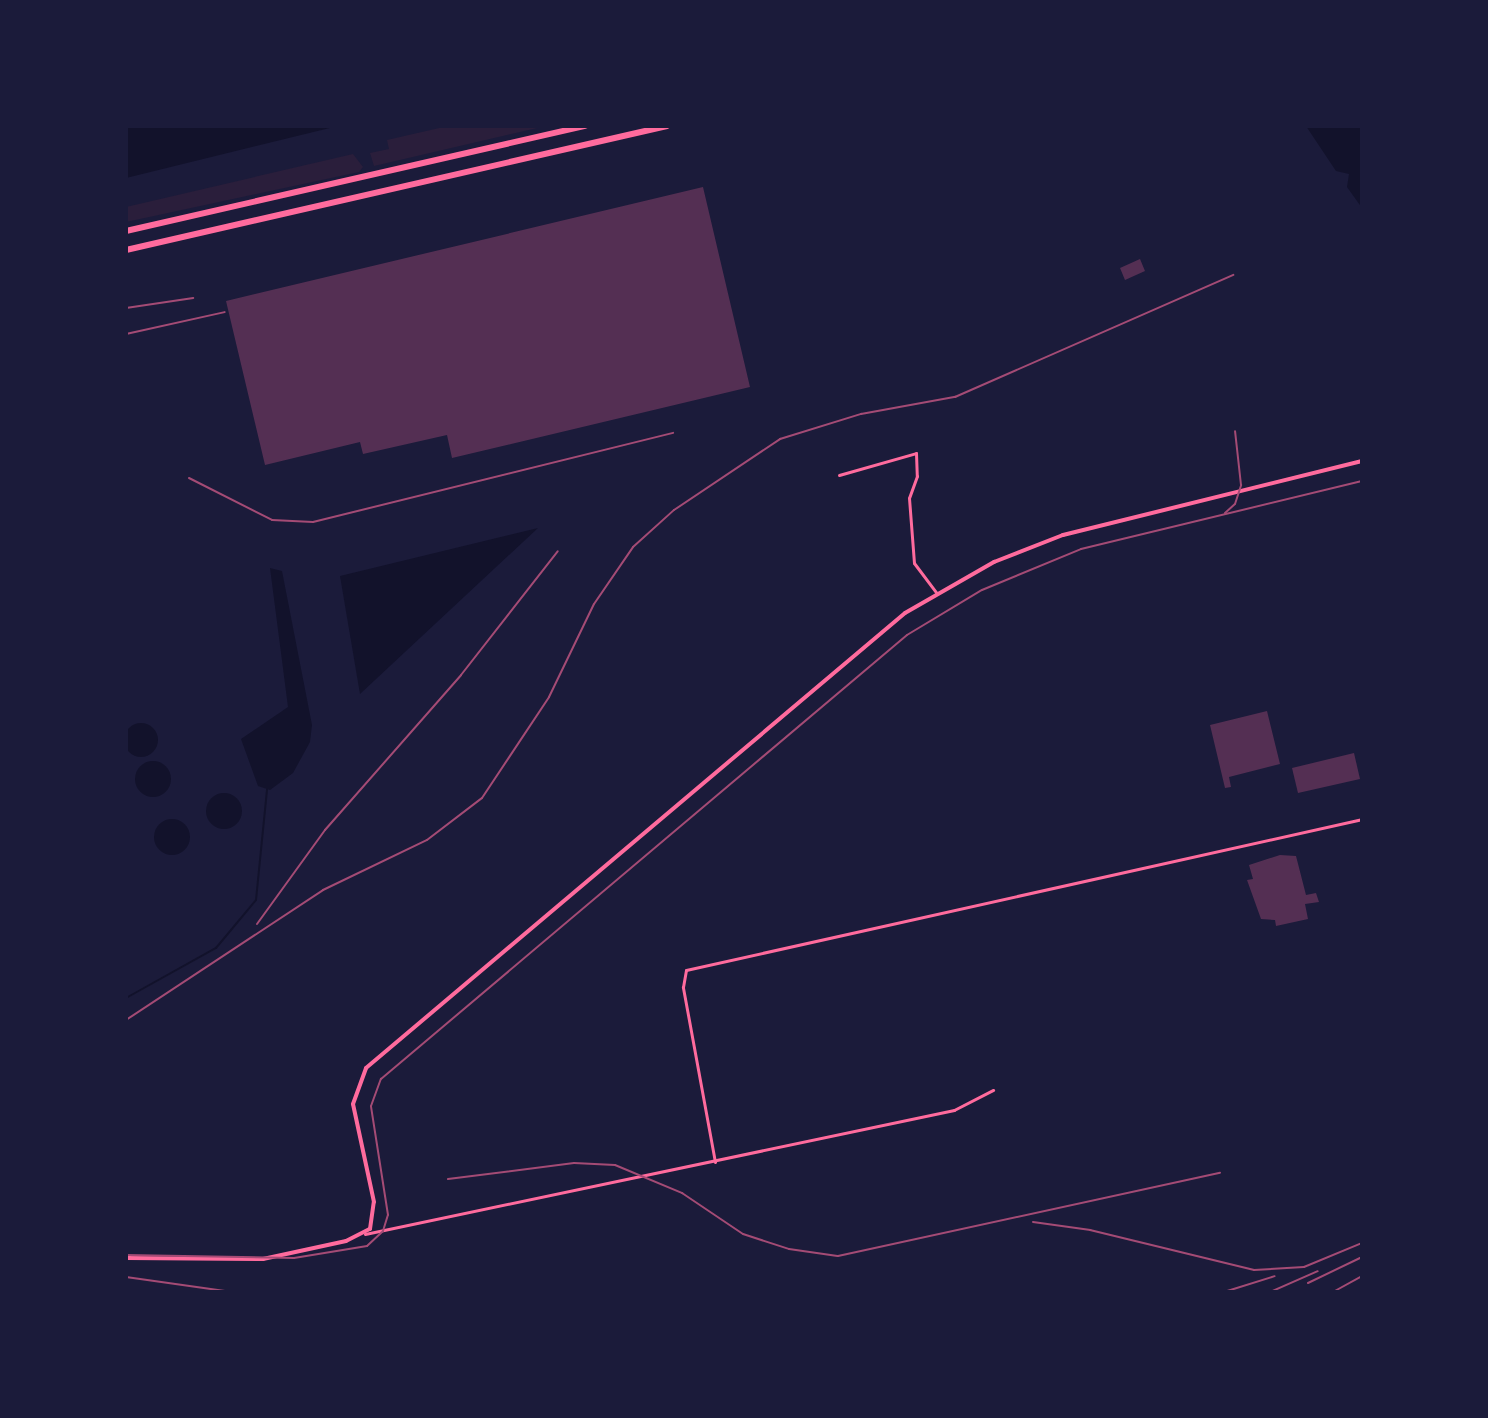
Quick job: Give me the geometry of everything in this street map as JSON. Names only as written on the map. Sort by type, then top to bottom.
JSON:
[{"type":"main road","points":[[126,231],[585,126]]},
{"type":"main road","points":[[126,250],[271,221],[667,126]]},
{"type":"street","points":[[839,475],[916,453],[917,476],[909,498],[914,563],[937,593]]},
{"type":"street","points":[[365,1234],[373,1224],[374,1202],[353,1104],[366,1068],[876,634],[937,593],[1063,535],[1362,461]]},
{"type":"street","points":[[715,1162],[683,987],[686,970],[1362,819]]},
{"type":"street","points":[[126,1258],[263,1259],[365,1234],[954,1110],[993,1090]]},
{"type":"shaded area","points":[[126,126],[338,126],[126,178]]},
{"type":"shaded area","points":[[448,126],[546,126],[374,166],[370,153],[389,149],[387,140]]},
{"type":"shaded area","points":[[1306,126],[1362,126],[1362,208],[1347,187],[1349,174],[1336,171]]},
{"type":"shaded area","points":[[353,154],[363,167],[359,172],[126,222],[126,207]]},
{"type":"shaded area","points":[[538,528],[360,694],[340,576]]},
{"type":"shaded area","points":[[270,568],[282,571],[312,725],[310,742],[293,773],[270,790],[258,786],[241,739],[288,707]]},
{"type":"shaded area","points":[[141,723],[153,728],[158,740],[153,752],[141,757],[129,752],[124,740],[129,728]]},
{"type":"shaded area","points":[[153,761],[166,766],[171,779],[166,792],[153,797],[140,792],[135,779],[140,766]]},
{"type":"shaded area","points":[[224,793],[237,798],[242,811],[237,824],[224,829],[211,824],[206,811],[211,798]]},
{"type":"shaded area","points":[[172,819],[185,824],[190,837],[185,850],[172,855],[159,850],[154,837],[159,824]]},
{"type":"building","points":[[703,187],[750,387],[452,458],[447,435],[363,454],[360,442],[265,465],[226,301]]},
{"type":"building","points":[[1140,259],[1145,271],[1125,280],[1120,268]]},
{"type":"building","points":[[1267,711],[1280,764],[1229,777],[1231,787],[1225,788],[1210,725]]},
{"type":"building","points":[[1354,753],[1360,779],[1298,793],[1292,768]]},
{"type":"building","points":[[1280,855],[1296,856],[1306,895],[1316,893],[1319,902],[1305,904],[1308,919],[1276,926],[1275,920],[1261,919],[1247,880],[1253,879],[1249,865]]},
{"type":"waterway","points":[[126,998],[216,948],[256,900],[267,790]]},
{"type":"tram line","points":[[1225,513],[1235,504],[1241,485],[1235,431]]},
{"type":"tram line","points":[[126,1255],[294,1258],[367,1246],[383,1231],[388,1215],[371,1106],[381,1079],[907,635],[982,590],[1081,549],[1362,481]]},
{"type":"railway","points":[[126,1020],[323,890],[427,840],[482,798],[549,697],[594,604],[633,547],[674,510],[780,439],[861,414],[955,397],[1233,275]]},
{"type":"railway","points":[[126,308],[193,298]]},
{"type":"railway","points":[[126,334],[225,312]]},
{"type":"railway","points":[[189,478],[272,520],[313,522],[673,433]]},
{"type":"railway","points":[[257,924],[325,830],[461,675],[558,551]]},
{"type":"railway","points":[[448,1179],[574,1163],[615,1165],[682,1193],[743,1234],[789,1249],[838,1256],[1220,1173]]},
{"type":"railway","points":[[1033,1222],[1090,1230],[1254,1270],[1304,1267],[1362,1243]]},
{"type":"railway","points":[[1308,1283],[1362,1257]]},
{"type":"railway","points":[[1270,1292],[1318,1271]]},
{"type":"railway","points":[[1224,1292],[1275,1276]]},
{"type":"railway","points":[[1333,1292],[1362,1276]]},
{"type":"railway","points":[[126,1277],[232,1292]]}]
